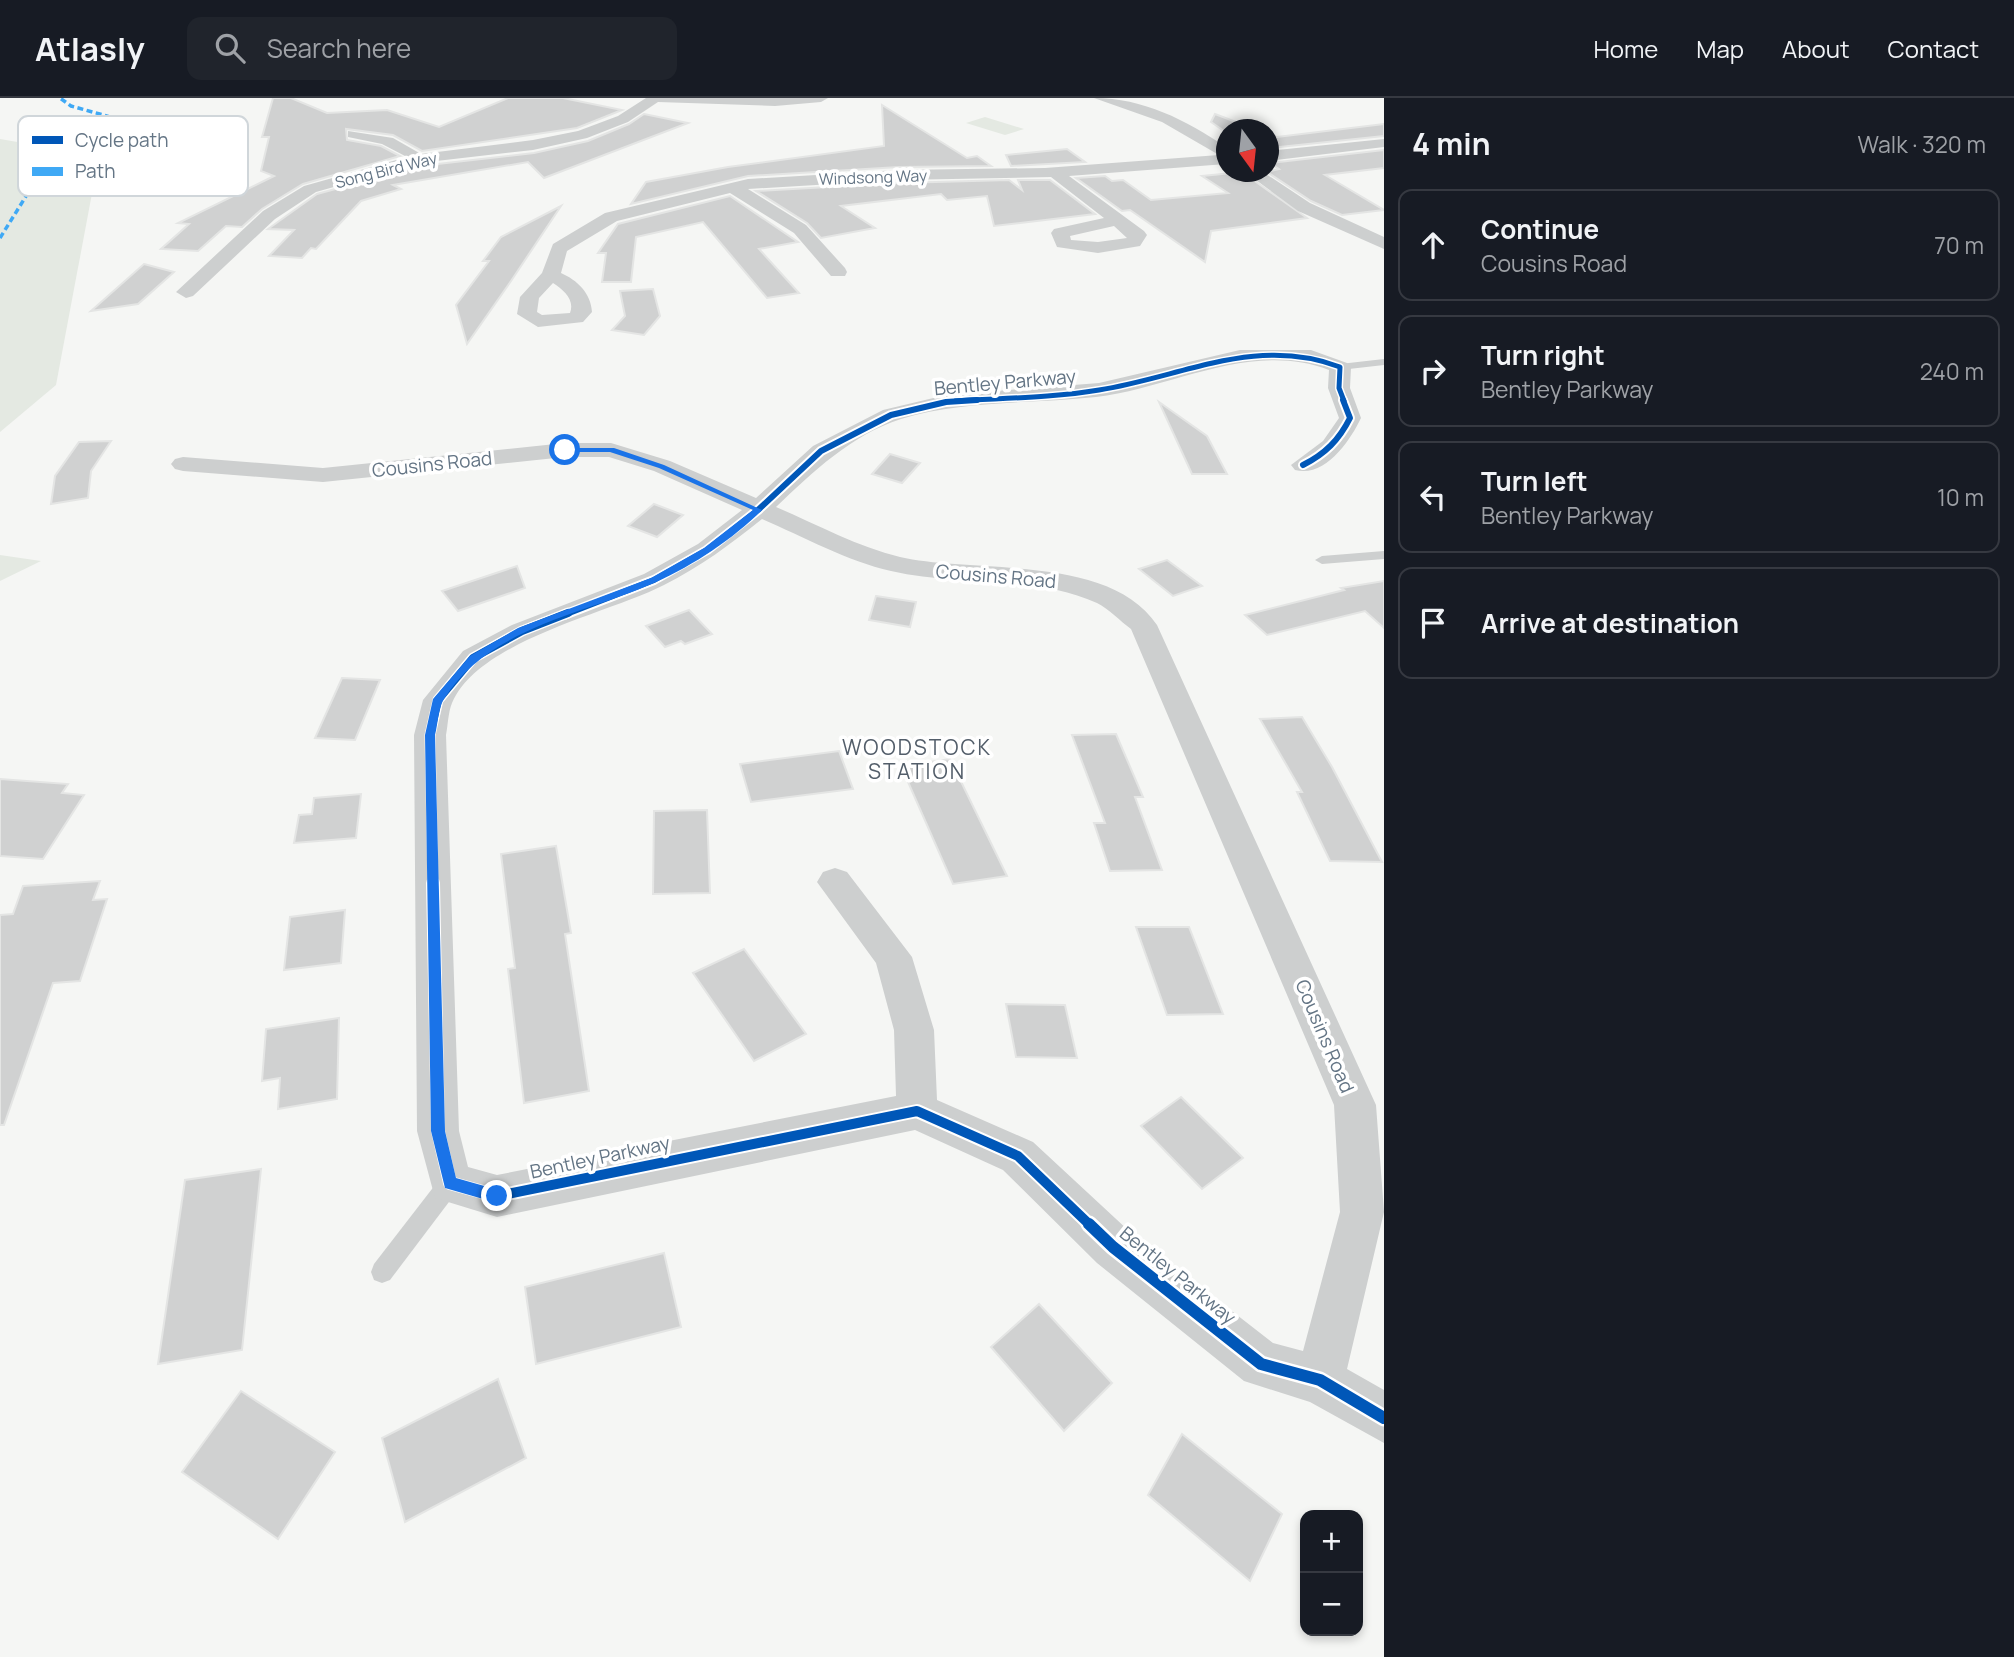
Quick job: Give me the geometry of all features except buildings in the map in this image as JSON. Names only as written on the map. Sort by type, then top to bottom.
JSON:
[{"type":"street","points":[[655,98],[775,102],[821,98]]},
{"type":"street","name":"Song Bird Way","points":[[186,292],[269,215],[310,189],[418,159],[582,135],[623,119],[655,98]]},
{"type":"street","points":[[1101,98],[1157,113],[1194,131],[1216,146]]},
{"type":"street","points":[[353,134],[384,138],[409,150],[418,159]]},
{"type":"street","points":[[1279,155],[1384,144]]},
{"type":"street","name":"Windsong Way","points":[[551,275],[559,248],[611,217],[733,188],[811,179],[1055,173],[1216,160]]},
{"type":"street","points":[[1055,173],[1116,220]]},
{"type":"street","points":[[1268,182],[1304,207],[1384,244]]},
{"type":"street","points":[[733,188],[800,229],[838,272]]},
{"type":"street","points":[[1352,229],[1384,226]]},
{"type":"street","name":"Bentley Parkway","points":[[1340,367],[1311,356],[1240,356],[1099,390],[946,402],[891,415],[821,451],[758,510],[707,550],[654,580],[522,631],[473,658],[438,699],[430,735],[438,1131],[450,1183],[497,1196],[918,1111],[1018,1156],[1113,1247],[1261,1364],[1320,1380],[1384,1418]]},
{"type":"street","points":[[1303,465],[1320,457],[1340,439],[1350,418],[1339,388],[1340,367]]},
{"type":"street","name":"Cousins Road","points":[[183,464],[323,475],[565,450],[611,450],[662,466],[758,510],[894,564],[963,573],[1050,578],[1109,598],[1143,625],[1354,1105],[1362,1212],[1320,1380]]},
{"type":"street","points":[[835,882],[893,957],[914,1030],[918,1111]]},
{"type":"lane","points":[[1340,367],[1384,362]]},
{"type":"lane","points":[[1322,560],[1384,555]]},
{"type":"lane","points":[[382,1272],[450,1183]]},
{"type":"shaded area","points":[[985,117],[1024,129],[1005,135],[966,123]]},
{"type":"shaded area","points":[[0,139],[18,142],[18,196],[91,196],[56,385],[0,432]]},
{"type":"shaded area","points":[[0,555],[41,561],[0,581]]},
{"type":"marked path","points":[[60,98],[71,106],[107,116]]},
{"type":"marked path","points":[[0,238],[26,196]]},
{"type":"cycle path","points":[[1303,465],[1331,446],[1350,418],[1339,388],[1340,367],[1311,356],[1240,356],[1099,390],[946,402],[891,415],[821,451],[758,510],[707,550],[654,580],[522,631],[473,658],[438,700],[430,735],[438,1131],[450,1183],[497,1196],[917,1111],[1018,1156],[1113,1247],[1261,1364],[1320,1380],[1384,1418]]},
{"type":"district","name":"WOODSTOCK STATION","points":[[917,759]]},
{"type":"route","points":[[497,1196],[450,1183],[438,1131],[430,735],[438,699],[473,658],[522,631],[654,580],[707,550],[758,510],[662,466],[611,450],[565,450]]}]
